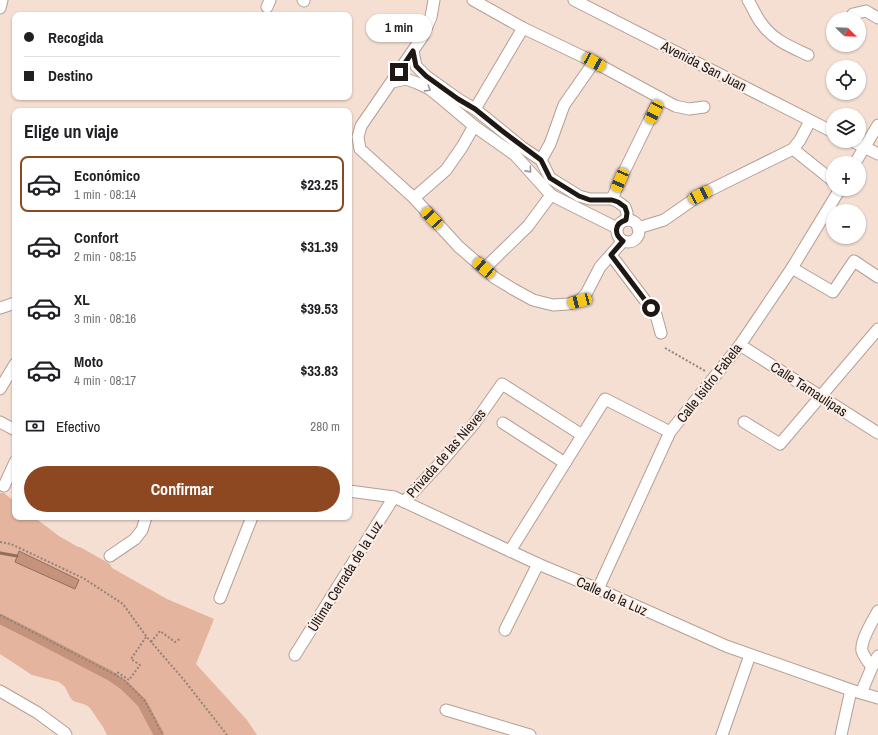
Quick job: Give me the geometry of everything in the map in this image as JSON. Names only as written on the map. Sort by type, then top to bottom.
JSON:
[{"type":"street","points":[[0,8],[2,0]]},
{"type":"street","points":[[434,0],[431,18],[423,36],[361,126],[358,137],[360,149],[414,198],[460,247],[495,278],[533,300],[553,305],[568,304],[580,301],[586,294],[600,267],[623,241]]},
{"type":"street","points":[[474,0],[523,28],[594,62],[675,106],[689,109],[704,107]]},
{"type":"street","name":"Avenida San Juan","points":[[574,0],[826,129]]},
{"type":"street","points":[[748,0],[762,25],[772,36],[808,55]]},
{"type":"street","points":[[862,12],[866,11],[878,18]]},
{"type":"street","points":[[475,109],[523,28]]},
{"type":"street","points":[[413,51],[416,66],[426,76],[458,99],[475,109],[541,160],[550,178],[579,196],[590,200],[612,200],[625,207],[627,213],[626,220]]},
{"type":"street","points":[[541,160],[550,144],[564,105],[594,62]]},
{"type":"street","points":[[392,82],[406,79],[428,88],[474,126],[515,155],[551,195],[617,228]]},
{"type":"street","points":[[612,200],[620,180],[660,98]]},
{"type":"street","points":[[638,228],[664,220],[700,195],[793,149],[800,140],[810,121]]},
{"type":"street","points":[[866,144],[878,125]]},
{"type":"street","points":[[414,198],[446,170],[474,126]]},
{"type":"street","points":[[866,148],[878,154]]},
{"type":"street","points":[[793,149],[826,175]]},
{"type":"street","points":[[484,268],[528,226],[551,195]]},
{"type":"street","name":"Calle Isidro Fabela","points":[[598,589],[670,432],[740,345],[792,268],[836,196]]},
{"type":"street","points":[[626,220],[634,222],[638,228],[637,237],[629,242],[623,241],[616,232],[619,224],[626,220]]},
{"type":"street","points":[[611,255],[656,314],[661,333]]},
{"type":"street","points":[[792,268],[833,292],[854,261],[878,277]]},
{"type":"street","points":[[0,308],[12,304]]},
{"type":"street","points":[[744,422],[780,444],[878,329]]},
{"type":"street","name":"Calle Tamaulipas","points":[[740,345],[878,433]]},
{"type":"street","points":[[0,389],[12,369]]},
{"type":"street","name":"Privada de las Nieves","points":[[399,499],[474,424],[502,384],[582,436]]},
{"type":"street","points":[[510,551],[605,399],[670,432]]},
{"type":"street","points":[[0,422],[12,428]]},
{"type":"street","points":[[503,423],[565,463]]},
{"type":"street","points":[[4,486],[12,469]]},
{"type":"street","name":"Calle de la Luz","points":[[352,491],[399,499],[538,564],[726,646],[856,692],[878,698]]},
{"type":"street","name":"Última Cerrada de la Luz","points":[[295,655],[399,499]]},
{"type":"street","points":[[110,556],[135,539],[142,530],[145,520]]},
{"type":"street","points":[[220,598],[251,520]]},
{"type":"street","points":[[505,630],[538,564]]},
{"type":"street","points":[[872,667],[862,650],[864,637],[878,611]]},
{"type":"street","points":[[722,735],[750,655]]},
{"type":"street","points":[[841,735],[856,692],[878,656]]},
{"type":"street","points":[[0,691],[38,713],[66,735]]},
{"type":"street","points":[[446,710],[530,735]]},
{"type":"path","points":[[665,348],[714,377]]},
{"type":"path","points":[[0,542],[11,544],[83,578],[124,604],[146,636],[184,680],[227,735]]},
{"type":"path","points":[[0,615],[123,679],[145,701],[163,735]]},
{"type":"path","points":[[151,642],[160,631],[175,642],[181,638]]},
{"type":"path","points":[[115,675],[117,672],[130,680],[140,665],[131,659],[146,636]]},
{"type":"shaded area","points":[[0,493],[4,493],[12,500],[12,520],[38,520],[59,536],[110,564],[112,568],[167,599],[214,619],[196,664],[247,720],[257,735],[107,735],[90,708],[86,705],[73,701],[65,687],[59,682],[32,675],[0,654]]},
{"type":"shaded area","points":[[19,551],[79,580],[75,589],[15,562]]},
{"type":"waterway","points":[[0,553],[17,556]]},
{"type":"waterway","points":[[0,619],[109,675],[125,686],[142,703],[159,735]]},
{"type":"route","points":[[399,72],[413,51],[416,66],[426,76],[458,99],[475,109],[523,148],[541,160],[550,178],[579,196],[590,200],[612,200],[625,207],[627,213],[626,220],[619,224],[616,232],[623,241],[611,255],[651,308]]}]
